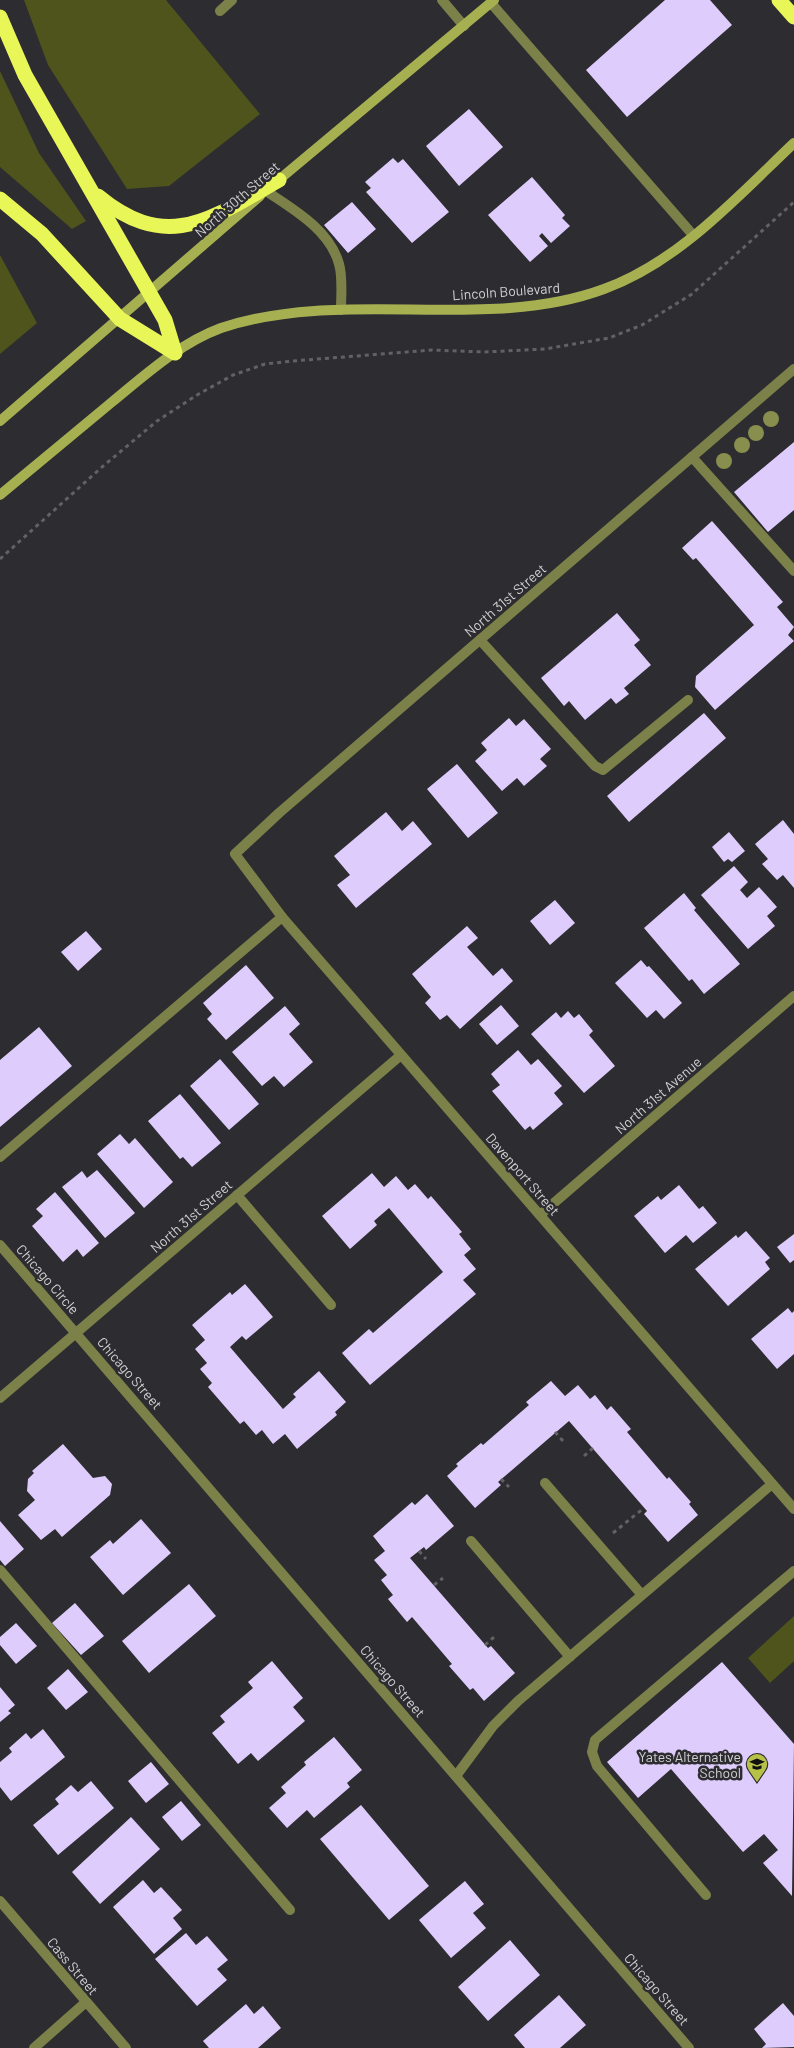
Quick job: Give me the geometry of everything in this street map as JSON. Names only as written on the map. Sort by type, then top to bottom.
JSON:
[{"type":"highway","points":[[781,0],[794,17]]},
{"type":"highway","points":[[0,17],[25,75],[165,320],[175,353]]},
{"type":"highway","points":[[89,189],[115,210],[137,222],[163,227],[191,226],[218,215],[278,180]]},
{"type":"highway","points":[[0,199],[42,234],[120,320],[175,353]]},
{"type":"main road","name":"North 30th Street","points":[[0,421],[120,320],[278,180],[493,1]]},
{"type":"main road","name":"Lincoln Boulevard","points":[[175,353],[211,333],[251,319],[302,311],[492,308],[549,304],[580,298],[606,289],[644,270],[725,208],[794,143]]},
{"type":"main road","points":[[0,495],[146,374],[175,353]]},
{"type":"street","points":[[220,11],[232,0]]},
{"type":"street","points":[[442,0],[464,26]]},
{"type":"street","points":[[493,1],[693,234]]},
{"type":"street","points":[[266,191],[317,230],[334,252],[339,265],[341,310]]},
{"type":"street","name":"North 31st Street","points":[[235,854],[794,369]]},
{"type":"street","points":[[692,457],[794,570]]},
{"type":"street","points":[[480,640],[595,766],[603,770],[688,700]]},
{"type":"street","name":"Davenport Street","points":[[235,854],[282,917],[794,1509]]},
{"type":"street","points":[[0,1157],[282,917]]},
{"type":"street","name":"North 31st Avenue","points":[[540,1215],[794,996]]},
{"type":"street","name":"North 31st Street","points":[[0,1398],[401,1055]]},
{"type":"street","points":[[237,1195],[331,1305]]},
{"type":"street","name":"Chicago Circle","points":[[0,1245],[76,1332]]},
{"type":"street","name":"Chicago Street","points":[[76,1332],[689,2048]]},
{"type":"street","points":[[545,1483],[642,1595]]},
{"type":"street","points":[[456,1776],[493,1726],[570,1657],[772,1484]]},
{"type":"street","points":[[471,1541],[570,1657]]},
{"type":"street","points":[[0,1570],[290,1910]]},
{"type":"street","points":[[706,1895],[597,1766],[592,1752],[595,1740],[794,1571]]},
{"type":"street","name":"Cass Street","points":[[0,1901],[126,2048]]},
{"type":"street","points":[[34,2048],[86,2002]]},
{"type":"path","points":[[0,559],[109,461],[157,421],[233,375],[265,364],[293,361],[432,350],[484,352],[545,349],[609,338],[642,325],[692,294],[794,202]]},
{"type":"path","points":[[555,1432],[563,1441]]},
{"type":"path","points":[[584,1456],[593,1448]]},
{"type":"path","points":[[501,1479],[509,1488]]},
{"type":"path","points":[[599,1545],[644,1508]]},
{"type":"path","points":[[419,1551],[426,1559]]},
{"type":"path","points":[[434,1585],[443,1578]]},
{"type":"path","points":[[485,1645],[494,1637]]},
{"type":"green space","points":[[24,0],[166,0],[260,114],[169,186],[127,189],[48,65]]},
{"type":"green space","points":[[0,71],[39,153],[86,221],[72,229],[0,167]]},
{"type":"green space","points":[[0,255],[37,323],[0,354]]},
{"type":"green space","points":[[794,1616],[794,1661],[770,1683],[748,1658]]},
{"type":"building","points":[[665,0],[710,0],[732,25],[627,117],[586,70]]},
{"type":"building","points":[[469,109],[503,147],[459,186],[426,146]]},
{"type":"building","points":[[393,158],[398,163],[403,159],[449,212],[412,243],[366,192],[371,188],[365,182]]},
{"type":"building","points":[[532,177],[565,215],[562,218],[570,226],[551,243],[542,233],[539,236],[548,246],[530,262],[488,215]]},
{"type":"building","points":[[352,202],[376,229],[348,253],[324,225]]},
{"type":"building","points":[[794,442],[794,510],[768,532],[734,492]]},
{"type":"building","points":[[712,521],[783,602],[777,607],[794,627],[788,635],[794,641],[715,710],[695,687],[696,676],[754,625],[696,558],[693,560],[682,548]]},
{"type":"building","points":[[617,613],[640,640],[634,645],[651,665],[624,688],[629,694],[616,704],[611,698],[585,720],[569,701],[564,706],[541,678]]},
{"type":"building","points":[[704,713],[726,738],[629,822],[607,796]]},
{"type":"building","points":[[509,718],[516,726],[524,719],[551,749],[540,759],[547,766],[524,786],[517,778],[502,791],[475,761],[487,750],[481,743]]},
{"type":"building","points":[[457,764],[498,813],[468,838],[427,789]]},
{"type":"building","points":[[386,812],[402,831],[413,821],[432,844],[356,908],[337,885],[350,875],[334,856]]},
{"type":"building","points":[[783,820],[794,834],[794,888],[783,875],[777,880],[762,864],[768,859],[755,844]]},
{"type":"building","points":[[729,832],[745,851],[732,862],[728,859],[724,862],[712,847]]},
{"type":"building","points":[[734,866],[748,882],[740,890],[747,898],[759,887],[777,907],[767,916],[775,926],[748,949],[701,895]]},
{"type":"building","points":[[684,893],[696,908],[694,910],[740,964],[704,994],[692,979],[689,981],[644,928]]},
{"type":"building","points":[[555,900],[575,923],[550,945],[530,921]]},
{"type":"building","points":[[467,926],[478,938],[467,947],[493,976],[502,968],[513,981],[460,1029],[447,1015],[440,1020],[425,1003],[431,997],[412,974]]},
{"type":"building","points":[[86,931],[102,949],[78,971],[61,952]]},
{"type":"building","points":[[641,960],[647,967],[649,966],[682,1003],[664,1019],[656,1010],[647,1018],[615,983]]},
{"type":"building","points":[[246,965],[274,998],[226,1040],[207,1019],[212,1014],[203,1003]]},
{"type":"building","points":[[501,1005],[519,1026],[497,1045],[479,1024]]},
{"type":"building","points":[[285,1006],[300,1024],[289,1034],[313,1062],[284,1087],[274,1076],[262,1086],[232,1052]]},
{"type":"building","points":[[568,1011],[574,1018],[579,1014],[593,1031],[589,1035],[615,1066],[584,1093],[531,1034],[556,1012],[561,1018]]},
{"type":"building","points":[[39,1027],[72,1066],[0,1127],[0,1060]]},
{"type":"building","points":[[518,1050],[531,1065],[538,1059],[562,1086],[554,1093],[563,1104],[533,1130],[530,1126],[525,1130],[492,1091],[500,1085],[491,1074]]},
{"type":"building","points":[[220,1059],[259,1104],[229,1130],[190,1086]]},
{"type":"building","points":[[180,1094],[221,1143],[192,1167],[183,1157],[180,1159],[148,1121]]},
{"type":"building","points":[[120,1134],[129,1144],[135,1138],[173,1182],[144,1208],[97,1154]]},
{"type":"building","points":[[97,1170],[135,1213],[105,1238],[62,1187],[82,1171],[87,1178]]},
{"type":"building","points":[[372,1173],[384,1187],[396,1176],[408,1190],[415,1184],[428,1199],[431,1196],[462,1232],[459,1234],[471,1249],[464,1255],[476,1269],[463,1280],[476,1294],[370,1385],[342,1353],[369,1329],[373,1333],[443,1272],[389,1208],[374,1221],[377,1225],[350,1249],[322,1216]]},
{"type":"building","points":[[679,1185],[699,1209],[703,1206],[717,1223],[693,1243],[686,1235],[665,1253],[634,1216],[658,1196],[661,1200]]},
{"type":"building","points":[[55,1192],[99,1243],[83,1257],[77,1249],[63,1262],[32,1226],[43,1216],[36,1209]]},
{"type":"building","points":[[746,1231],[770,1258],[765,1262],[770,1269],[728,1306],[695,1269],[736,1235],[738,1238]]},
{"type":"building","points":[[794,1234],[794,1260],[790,1263],[777,1247]]},
{"type":"building","points":[[245,1284],[273,1317],[246,1340],[242,1336],[230,1347],[283,1409],[296,1397],[293,1394],[319,1371],[346,1402],[335,1412],[337,1415],[297,1449],[285,1434],[273,1444],[262,1430],[256,1435],[244,1421],[240,1424],[208,1387],[212,1383],[200,1369],[207,1363],[195,1349],[205,1340],[192,1325],[230,1292],[232,1295]]},
{"type":"building","points":[[788,1308],[792,1313],[794,1311],[794,1354],[777,1369],[751,1339]]},
{"type":"building","points":[[551,1381],[565,1396],[578,1385],[590,1399],[595,1395],[607,1410],[611,1406],[631,1429],[627,1432],[667,1479],[669,1477],[691,1502],[689,1504],[698,1515],[668,1542],[644,1514],[647,1511],[569,1421],[498,1482],[501,1485],[475,1508],[447,1476],[458,1466],[456,1464],[481,1443],[483,1445],[529,1405],[526,1402]]},
{"type":"building","points":[[63,1444],[93,1478],[105,1476],[112,1484],[110,1495],[62,1537],[55,1529],[41,1540],[18,1515],[35,1500],[27,1491],[28,1479],[34,1473],[32,1471]]},
{"type":"building","points":[[427,1494],[454,1526],[426,1550],[424,1547],[410,1558],[488,1648],[491,1646],[515,1673],[484,1701],[473,1688],[470,1690],[449,1666],[452,1664],[412,1617],[407,1622],[388,1599],[393,1595],[381,1580],[387,1575],[374,1560],[385,1551],[373,1536],[412,1502],[415,1505]]},
{"type":"building","points":[[141,1519],[171,1553],[123,1595],[90,1557],[110,1540],[113,1544]]},
{"type":"building","points":[[0,1521],[24,1549],[5,1566],[0,1560]]},
{"type":"building","points":[[189,1584],[216,1616],[149,1673],[122,1641]]},
{"type":"building","points":[[75,1603],[104,1636],[81,1655],[52,1623]]},
{"type":"building","points":[[16,1623],[37,1646],[16,1664],[0,1645],[0,1637]]},
{"type":"building","points":[[272,1661],[303,1698],[293,1707],[305,1721],[258,1761],[251,1753],[238,1764],[212,1733],[225,1722],[220,1716],[253,1688],[248,1682]]},
{"type":"building","points":[[722,1662],[794,1744],[792,1896],[763,1863],[778,1850],[764,1834],[743,1852],[671,1769],[638,1798],[607,1762]]},
{"type":"building","points":[[68,1669],[88,1692],[66,1710],[47,1688]]},
{"type":"building","points":[[0,1687],[15,1705],[8,1711],[11,1713],[0,1722]]},
{"type":"building","points":[[43,1729],[65,1757],[11,1801],[0,1787],[0,1762],[12,1752],[9,1748],[26,1733],[31,1739]]},
{"type":"building","points":[[334,1737],[362,1770],[347,1783],[350,1787],[314,1818],[307,1810],[287,1828],[269,1808],[286,1793],[281,1787],[306,1765],[304,1762]]},
{"type":"building","points":[[151,1762],[169,1784],[146,1803],[128,1781]]},
{"type":"building","points":[[91,1781],[114,1808],[58,1855],[33,1825],[59,1804],[55,1799],[71,1785],[78,1792]]},
{"type":"building","points":[[181,1801],[201,1825],[182,1841],[162,1817]]},
{"type":"building","points":[[361,1805],[429,1886],[389,1920],[320,1839]]},
{"type":"building","points":[[131,1817],[160,1849],[100,1904],[72,1872]]},
{"type":"building","points":[[143,1880],[154,1893],[161,1887],[182,1910],[173,1918],[182,1929],[154,1954],[113,1907]]},
{"type":"building","points":[[465,1881],[484,1904],[473,1913],[486,1928],[451,1958],[419,1920]]},
{"type":"building","points":[[186,1933],[196,1945],[207,1936],[228,1960],[217,1969],[227,1980],[197,2006],[155,1959]]},
{"type":"building","points":[[510,1940],[540,1975],[488,2021],[458,1987]]},
{"type":"building","points":[[559,1995],[586,2025],[560,2048],[525,2048],[514,2035]]},
{"type":"building","points":[[783,2003],[794,2016],[794,2047],[762,2048],[766,2044],[754,2029]]},
{"type":"building","points":[[246,2004],[254,2014],[263,2006],[281,2028],[258,2048],[209,2048],[203,2041]]},
{"type":"place","name":"Yates Alternative School","points":[[757,1783]]}]
